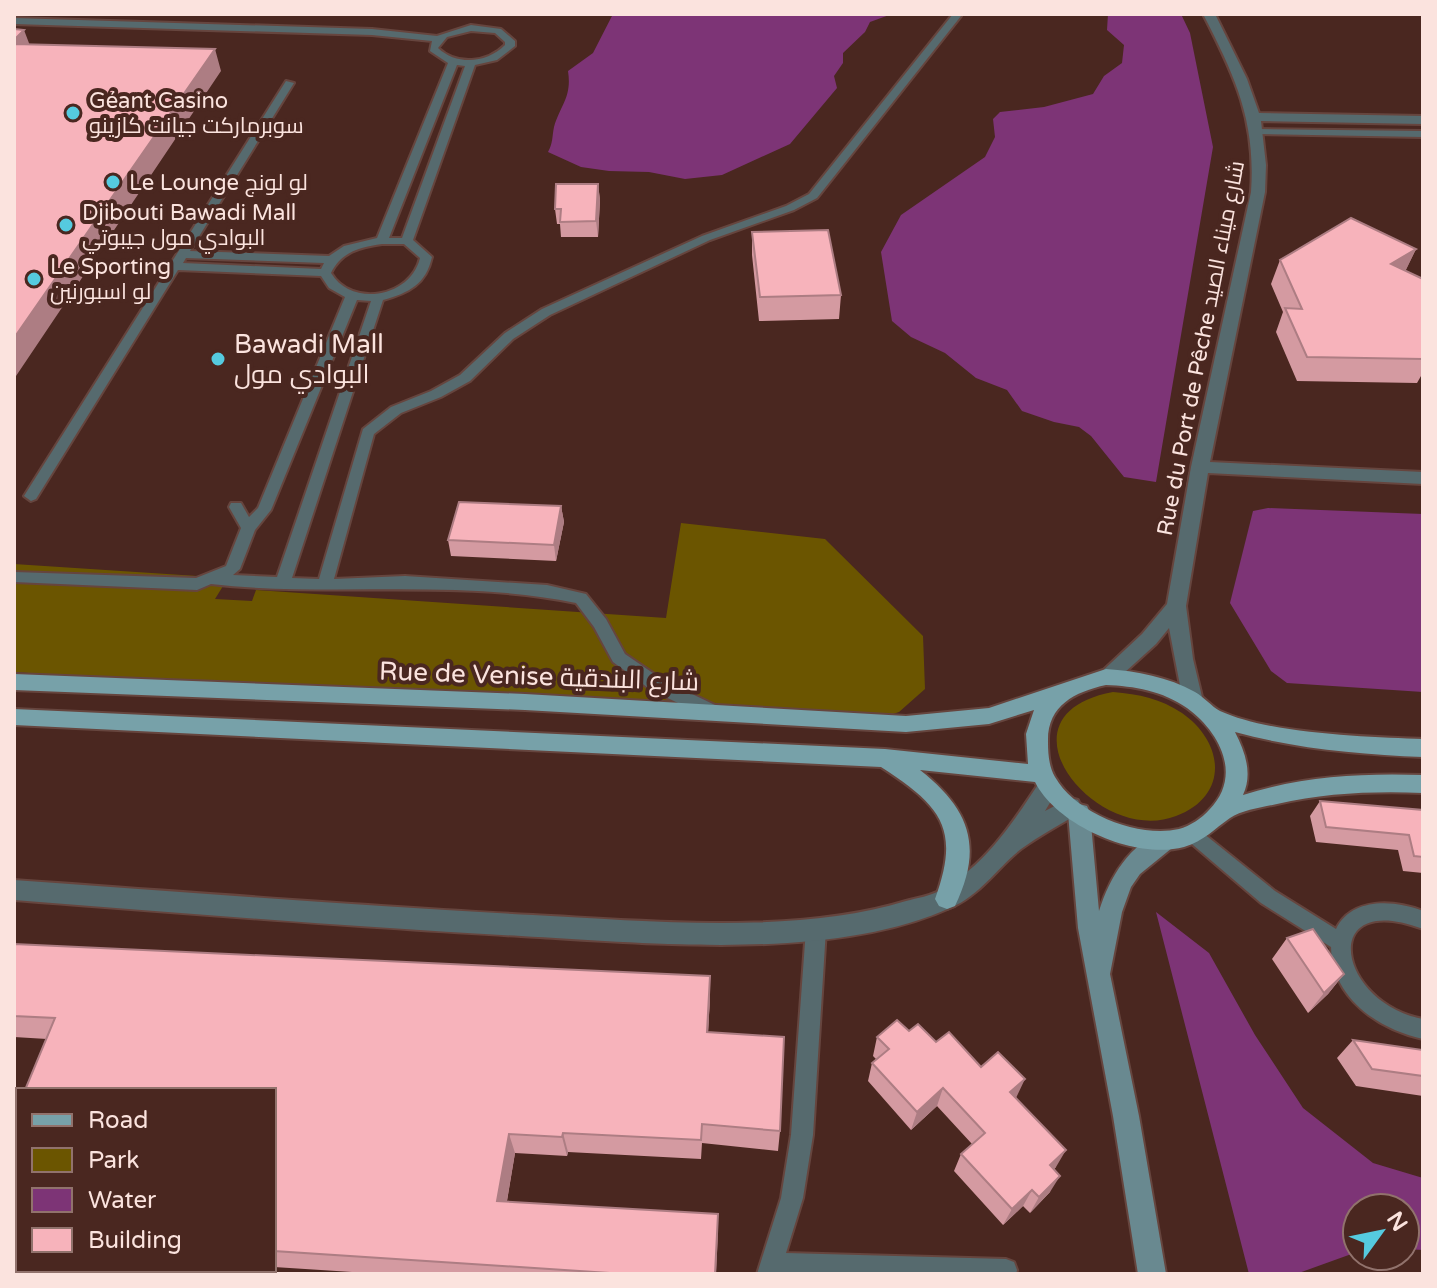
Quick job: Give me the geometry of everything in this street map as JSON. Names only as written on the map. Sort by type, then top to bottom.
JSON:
[{"type":"main road","points":[[1097,978],[1117,889],[1140,855],[1164,841],[1192,834],[1225,810],[1234,798],[1239,779],[1237,760],[1229,741],[1211,716],[1193,701],[1166,686],[1136,678],[1106,677],[1079,682],[1058,694],[1042,712],[1035,734],[1038,759],[1046,780],[1074,810],[1096,824],[1121,833],[1164,841]]},
{"type":"main road","name":"Rue de Venise شارع البندقية","points":[[14,682],[711,711],[906,724],[989,716],[1058,694]]},
{"type":"main road","points":[[1211,716],[1262,732],[1302,740],[1342,746],[1423,748]]},
{"type":"main road","points":[[14,717],[885,758],[1046,780]]},
{"type":"main road","points":[[885,758],[924,785],[952,819],[960,860],[947,899]]},
{"type":"main road","points":[[1225,810],[1289,790],[1324,784],[1375,781],[1423,784]]},
{"type":"main road","points":[[1074,810],[1097,978],[1126,1117],[1152,1274]]},
{"type":"street","name":"Rue du Port de Pêche شارع ميناء الصيد","points":[[1193,701],[1183,659],[1176,606],[1200,467],[1258,192],[1261,155],[1254,106],[1209,14]]},
{"type":"street","points":[[1258,125],[1423,120]]},
{"type":"street","points":[[1200,467],[1423,478]]},
{"type":"street","name":"Rue du Port de Pêche شارع ميناء الصيد","points":[[1106,677],[1149,639],[1176,606]]},
{"type":"street","points":[[14,890],[407,919],[685,934],[816,929],[870,923],[947,899],[984,871],[1012,843],[1046,780]]},
{"type":"street","points":[[1012,843],[1074,810]]},
{"type":"lane","points":[[325,585],[368,432],[375,424],[396,410],[465,378],[509,336],[546,312],[706,238],[790,208],[813,196],[956,16]]},
{"type":"lane","points":[[466,29],[475,18]]},
{"type":"lane","points":[[496,19],[498,31]]},
{"type":"lane","points":[[14,21],[372,32],[438,39],[466,29],[498,31],[510,41],[505,52],[471,62],[454,61],[437,54],[434,44],[438,39]]},
{"type":"lane","points":[[382,241],[454,61]]},
{"type":"lane","points":[[407,241],[471,62]]},
{"type":"lane","points":[[31,496],[289,83]]},
{"type":"lane","points":[[1258,125],[1423,134]]},
{"type":"lane","points":[[183,254],[331,260],[359,244],[407,241],[426,257],[426,270],[417,282],[400,291],[378,297],[352,296],[337,291],[328,282],[325,273],[331,260]]},
{"type":"lane","points":[[175,266],[325,273]]},
{"type":"lane","points":[[14,577],[183,586],[213,579],[232,569],[248,528],[264,510],[352,296]]},
{"type":"lane","points":[[283,583],[378,297]]},
{"type":"lane","points":[[236,507],[248,528]]},
{"type":"lane","points":[[213,579],[325,585],[405,582],[547,591],[581,598],[600,623],[619,658],[657,685],[711,711]]},
{"type":"lane","points":[[1192,834],[1268,897],[1341,943]]},
{"type":"lane","points":[[1423,920],[1394,911],[1375,912],[1359,918],[1347,928],[1341,943],[1342,962],[1351,983],[1367,1002],[1388,1018],[1423,1029]]},
{"type":"lane","points":[[816,929],[802,1135],[792,1198],[770,1269],[1006,1270]]},
{"type":"green space","points":[[681,523],[825,539],[923,636],[925,689],[899,712],[852,728],[14,672],[14,564],[228,578],[215,599],[252,601],[256,590],[666,618]]},
{"type":"green space","points":[[1113,692],[1166,704],[1182,713],[1207,739],[1215,768],[1213,783],[1193,807],[1176,816],[1146,821],[1115,813],[1089,796],[1068,774],[1058,750],[1059,725],[1077,705]]},
{"type":"water","points":[[613,14],[892,14],[870,22],[865,32],[843,53],[843,63],[834,76],[837,88],[790,144],[722,175],[685,179],[649,172],[581,167],[548,152],[567,94],[568,71],[593,53]]},
{"type":"water","points":[[1108,14],[1181,14],[1190,33],[1213,147],[1156,482],[1124,477],[1091,436],[1079,427],[1022,411],[1007,390],[976,378],[945,353],[911,337],[892,321],[881,252],[901,215],[985,157],[995,137],[993,119],[1000,112],[1044,107],[1093,94],[1104,76],[1122,63],[1124,45],[1107,30]]},
{"type":"water","points":[[1268,508],[1423,514],[1423,692],[1287,683],[1271,671],[1230,603],[1253,511]]},
{"type":"water","points":[[1156,912],[1209,953],[1255,1035],[1303,1108],[1373,1163],[1423,1178],[1423,1250],[1421,1192],[1341,1192],[1341,1258],[1296,1274],[1249,1274]]},
{"type":"building","points":[[14,29],[24,30],[14,40]]},
{"type":"building","name":"Djibouti Bawadi Mall البوادي مول جيبوتي","points":[[14,44],[215,49],[14,338]]},
{"type":"building","points":[[556,184],[598,184],[596,221],[560,222],[561,209],[555,209]]},
{"type":"building","points":[[1351,218],[1416,249],[1391,264],[1423,279],[1423,359],[1307,357],[1285,308],[1302,309],[1280,260]]},
{"type":"building","points":[[828,230],[841,295],[760,297],[752,232]]},
{"type":"building","points":[[459,502],[561,506],[554,545],[448,540]]},
{"type":"building","points":[[1320,801],[1423,810],[1423,857],[1414,856],[1409,835],[1326,827]]},
{"type":"building","points":[[1313,929],[1344,974],[1324,993],[1287,938]]},
{"type":"building","points":[[14,944],[710,976],[707,1032],[784,1037],[780,1131],[702,1124],[701,1140],[563,1133],[562,1137],[509,1134],[497,1201],[718,1214],[715,1274],[625,1274],[276,1251],[276,1088],[26,1088],[55,1018],[14,1016]]},
{"type":"building","points":[[897,1020],[909,1031],[918,1024],[936,1042],[949,1032],[981,1067],[998,1052],[1025,1079],[1010,1092],[1066,1150],[1050,1165],[1060,1176],[1039,1197],[1032,1190],[1012,1209],[961,1154],[985,1133],[943,1088],[917,1112],[872,1063],[889,1049],[877,1037]]},
{"type":"building","points":[[1353,1040],[1423,1050],[1423,1076],[1372,1069]]},
{"type":"place","name":"Géant Casino سوبرماركت جيانت كازينو","points":[[73,113]]},
{"type":"place","name":"Le Lounge لو لونج","points":[[113,182]]},
{"type":"place","name":"Djibouti Bawadi Mall البوادي مول جيبوتي","points":[[66,225]]},
{"type":"place","name":"Le Sporting لو اسبورنين","points":[[34,279]]},
{"type":"place","name":"Bawadi Mall البوادي مول","points":[[218,359]]}]
